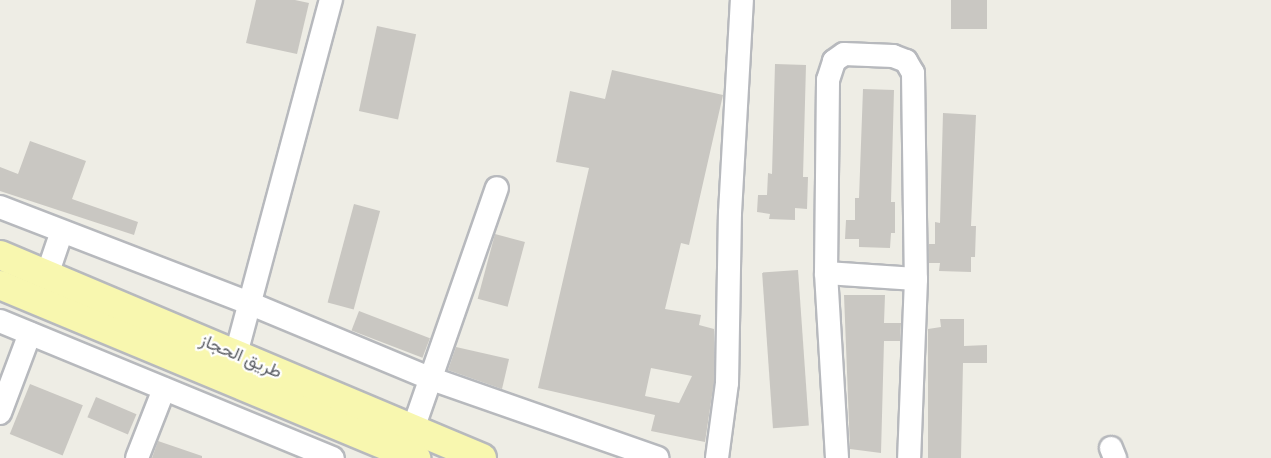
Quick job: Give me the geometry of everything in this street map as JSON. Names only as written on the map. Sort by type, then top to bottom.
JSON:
[{"type":"main road","name":"طريق الحجاز","points":[[0,255],[482,458]]},
{"type":"main road","name":"طريق الحجاز","points":[[0,285],[416,458]]},
{"type":"street","points":[[236,354],[331,0]]},
{"type":"street","points":[[717,458],[727,384],[730,213],[742,0]]},
{"type":"street","points":[[837,458],[826,273],[828,80],[834,61],[844,54],[893,56],[906,61],[914,73],[916,279],[909,458]]},
{"type":"street","points":[[413,429],[497,188]]},
{"type":"street","points":[[0,207],[249,303],[432,379],[658,458]]},
{"type":"street","points":[[46,275],[62,231]]},
{"type":"street","points":[[826,273],[916,279]]},
{"type":"street","points":[[0,321],[164,389],[284,449],[333,458]]},
{"type":"street","points":[[0,413],[30,333]]},
{"type":"street","points":[[137,458],[164,389]]},
{"type":"building","points":[[256,0],[295,0],[309,3],[297,54],[246,43]]},
{"type":"building","points":[[951,0],[987,0],[987,29],[951,29]]},
{"type":"building","points":[[377,26],[416,34],[398,119],[359,111]]},
{"type":"building","points":[[775,64],[806,65],[803,177],[808,177],[807,209],[795,208],[795,220],[769,219],[770,214],[757,212],[758,195],[767,195],[768,173],[772,174]]},
{"type":"building","points":[[612,70],[723,95],[689,245],[681,243],[665,309],[701,315],[699,325],[714,329],[714,382],[705,442],[651,431],[655,415],[538,388],[589,168],[556,162],[570,91],[605,99]],"holes":[[[651,368],[692,376],[679,403],[645,396]]]},
{"type":"building","points":[[863,89],[894,90],[891,202],[895,202],[895,233],[891,233],[890,248],[859,247],[859,239],[845,239],[846,220],[855,220],[855,198],[859,198]]},
{"type":"building","points":[[943,113],[976,115],[971,226],[976,226],[975,257],[971,257],[971,272],[939,271],[940,263],[929,263],[929,244],[935,244],[935,222],[940,223]]},
{"type":"building","points":[[30,141],[86,161],[72,199],[138,222],[134,235],[0,191],[0,167],[18,174]]},
{"type":"building","points":[[354,204],[380,211],[354,310],[328,303]]},
{"type":"building","points":[[495,234],[525,242],[508,307],[478,299]]},
{"type":"building","points":[[798,270],[809,426],[773,428],[762,273]]},
{"type":"building","points":[[844,295],[885,295],[884,323],[901,323],[900,341],[884,341],[881,453],[850,449]]},
{"type":"building","points":[[359,311],[430,338],[422,358],[351,331]]},
{"type":"building","points":[[940,319],[964,319],[964,346],[987,345],[987,363],[963,363],[961,458],[928,458],[928,329],[941,327]]},
{"type":"building","points":[[456,347],[509,359],[502,389],[448,370]]},
{"type":"building","points":[[30,384],[83,405],[63,455],[10,434]]},
{"type":"building","points":[[96,397],[137,414],[128,434],[87,417]]},
{"type":"building","points":[[158,441],[202,456],[202,458],[152,458]]}]
